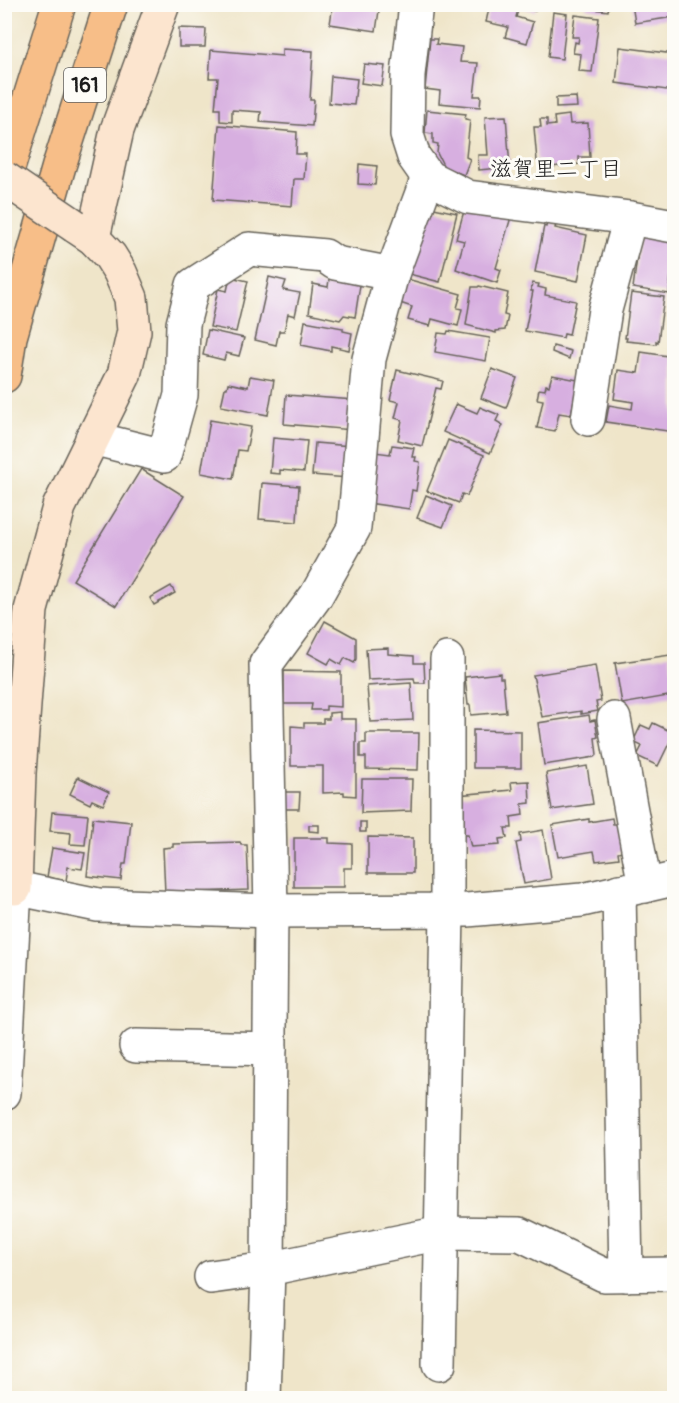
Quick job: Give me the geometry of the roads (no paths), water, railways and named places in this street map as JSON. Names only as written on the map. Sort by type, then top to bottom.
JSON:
[{"type":"highway","name":"161","points":[[4,179],[59,4]]},
{"type":"highway","name":"161","points":[[4,376],[10,337],[59,166],[111,4]]},
{"type":"street","points":[[84,232],[117,130],[164,4]]},
{"type":"street","points":[[416,4],[408,75],[407,135],[414,157],[428,177],[468,197],[675,226]]},
{"type":"street","points":[[264,1398],[268,1269],[271,912],[266,664],[316,596],[354,528],[369,359],[392,274],[428,177]]},
{"type":"street","points":[[4,179],[84,232],[110,256],[131,298],[134,331],[124,375],[59,507],[31,610],[19,773],[4,1093]]},
{"type":"street","points":[[588,419],[605,310],[630,218]]},
{"type":"street","points":[[92,438],[164,456],[181,395],[183,324],[193,285],[249,249],[325,256],[335,263],[392,274]]},
{"type":"street","points":[[439,1364],[447,910],[447,659]]},
{"type":"street","points":[[614,719],[646,885],[626,1275]]},
{"type":"street","points":[[15,888],[98,905],[271,912],[467,910],[582,900],[646,885]]},
{"type":"street","points":[[136,1046],[270,1049]]},
{"type":"street","points":[[211,1277],[268,1269],[441,1233],[520,1234],[604,1275],[675,1274]]},
{"type":"district","name":"滋賀里二丁目","points":[[556,168]]}]
